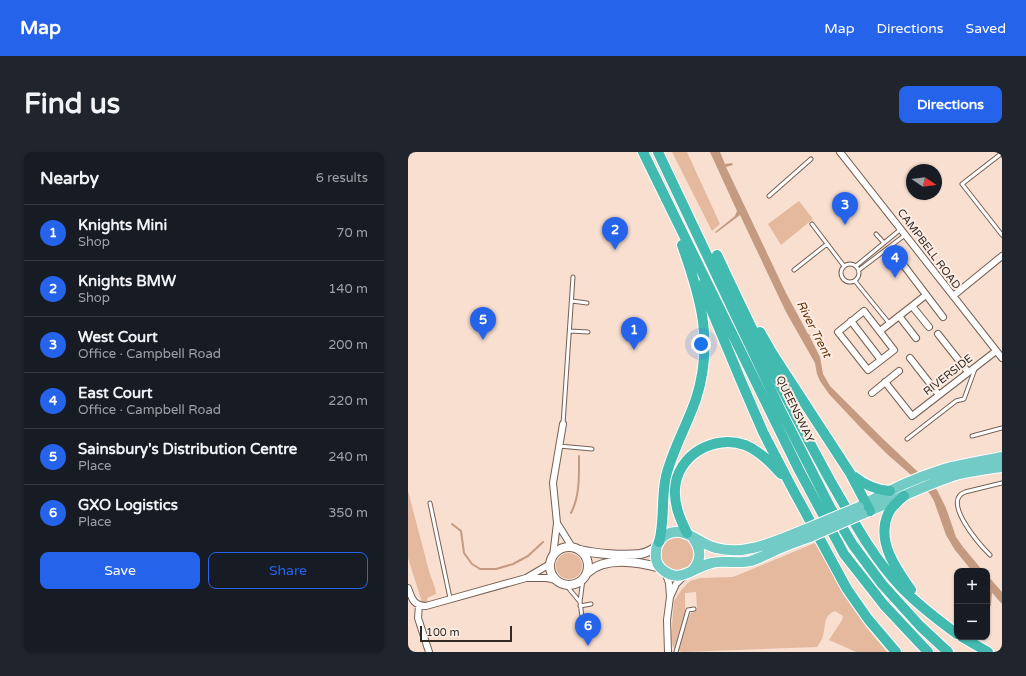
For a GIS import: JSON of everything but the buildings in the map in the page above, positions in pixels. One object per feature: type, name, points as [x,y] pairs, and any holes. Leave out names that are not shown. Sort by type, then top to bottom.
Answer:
[{"type":"highway","name":"QUEENSWAY","points":[[643,152],[799,470],[844,554],[884,605],[928,652]]},
{"type":"highway","name":"QUEENSWAY","points":[[658,152],[780,409],[834,513],[853,546],[882,584],[914,620],[948,652]]},
{"type":"highway","points":[[679,194],[717,255],[772,353],[850,473],[864,508]]},
{"type":"highway","points":[[664,196],[741,381],[791,486],[847,589],[868,619],[896,652]]},
{"type":"highway","points":[[658,544],[663,518],[666,478],[671,459],[696,398],[703,364],[704,348],[704,323],[698,292],[664,196]]},
{"type":"highway","points":[[717,255],[806,437],[871,548],[901,587],[938,620],[954,632]]},
{"type":"highway","points":[[690,536],[678,515],[675,489],[682,468],[689,458],[709,445],[732,442],[745,445],[762,455],[791,486]]},
{"type":"highway","points":[[850,473],[867,486],[882,491],[890,491]]},
{"type":"highway","points":[[904,492],[888,514],[884,531],[884,542],[904,581],[925,608]]},
{"type":"highway","points":[[967,640],[988,652]]},
{"type":"main road","points":[[864,508],[890,491],[904,492],[929,474],[964,464],[1002,457]]},
{"type":"main road","points":[[808,533],[757,548],[726,550],[715,548],[681,532],[673,532],[664,537],[658,544],[656,559],[663,570],[675,576],[690,572],[713,562],[751,561],[808,533],[904,492],[935,484],[959,475],[1002,467]]},
{"type":"main road","points":[[690,536],[699,547],[700,556],[697,565],[690,572]]},
{"type":"street","name":"CAMPBELL ROAD","points":[[840,152],[1002,358]]},
{"type":"street","points":[[953,296],[1002,256]]},
{"type":"street","points":[[902,263],[943,317]]},
{"type":"street","points":[[880,331],[926,295]]},
{"type":"street","points":[[912,306],[928,327]]},
{"type":"street","points":[[864,311],[880,331],[894,350],[868,370],[838,332],[864,311]]},
{"type":"street","points":[[899,316],[916,338]]},
{"type":"street","points":[[851,321],[881,360]]},
{"type":"street","points":[[938,334],[968,372]]},
{"type":"street","name":"RIVERSIDE","points":[[886,382],[912,416],[996,350]]},
{"type":"street","points":[[910,358],[939,395]]},
{"type":"street","points":[[872,393],[899,371]]},
{"type":"street","points":[[556,580],[551,572],[557,523],[553,483],[563,424]]},
{"type":"street","points":[[557,523],[576,549],[586,556],[588,560],[585,576]]},
{"type":"street","points":[[526,578],[552,560],[561,549],[576,549],[603,554],[640,554],[650,551],[658,544]]},
{"type":"street","points":[[408,588],[414,602],[419,605],[426,606],[450,598],[526,578],[547,578],[556,580],[566,585],[577,584],[593,568],[603,564],[634,562],[663,570],[669,583],[670,597],[667,620],[668,652]]},
{"type":"street","points":[[670,597],[676,584],[690,572]]},
{"type":"street","points":[[419,605],[418,618],[429,652]]},
{"type":"lane","points":[[1002,153],[962,184],[1002,235]]},
{"type":"lane","points":[[770,196],[811,159]]},
{"type":"lane","points":[[812,224],[844,266]]},
{"type":"lane","points":[[856,266],[901,228]]},
{"type":"lane","points":[[876,234],[884,243]]},
{"type":"lane","points":[[859,270],[906,234]]},
{"type":"lane","points":[[794,270],[828,244]]},
{"type":"lane","points":[[849,264],[856,266],[859,270],[859,276],[855,281],[846,282],[842,277],[841,271],[844,266],[849,264]]},
{"type":"lane","points":[[563,424],[573,277]]},
{"type":"lane","points":[[855,281],[890,323]]},
{"type":"lane","points":[[572,301],[587,303]]},
{"type":"lane","points":[[570,331],[588,332]]},
{"type":"lane","points":[[907,439],[956,401],[964,399],[976,366]]},
{"type":"lane","points":[[972,436],[1002,428]]},
{"type":"lane","points":[[559,446],[592,449]]},
{"type":"lane","points":[[990,555],[969,531],[961,516],[957,504],[958,498],[961,493],[1002,483]]},
{"type":"lane","points":[[430,504],[450,598]]},
{"type":"lane","points":[[583,624],[580,604],[585,576]]},
{"type":"lane","points":[[566,585],[580,604]]},
{"type":"lane","points":[[580,604],[591,604]]},
{"type":"lane","points":[[676,652],[688,610],[694,609]]},
{"type":"shaded area","points":[[672,152],[687,152],[720,224],[712,231]]},
{"type":"shaded area","points":[[710,152],[720,152],[725,164],[732,163],[733,165],[726,167],[786,293],[808,334],[813,336],[809,335],[820,357],[823,374],[830,386],[937,490],[946,508],[956,537],[980,568],[970,568],[955,550],[946,535],[930,494],[861,428],[829,394],[820,381],[815,363],[786,312],[740,215],[716,233],[715,232],[735,216],[737,211]]},
{"type":"shaded area","points":[[799,201],[813,219],[781,245],[768,224]]},
{"type":"shaded area","points":[[408,491],[436,594],[427,598],[428,602],[422,606],[408,558]]},
{"type":"shaded area","points":[[680,537],[687,539],[692,544],[694,554],[692,564],[687,569],[674,571],[667,569],[662,564],[660,551],[662,544],[667,539]]},
{"type":"shaded area","points":[[815,543],[867,628],[887,652],[856,652],[829,640],[843,616],[835,611],[828,615],[823,637],[817,647],[682,652],[678,650],[690,614],[697,609],[696,592],[685,593],[685,615],[675,648],[673,647],[671,638],[674,601],[682,589],[690,581],[701,578],[733,577]]},
{"type":"shaded area","points":[[569,553],[578,557],[582,566],[578,575],[569,579],[560,575],[556,566],[560,557]]},
{"type":"shaded area","points":[[990,578],[1002,592],[1002,604],[990,590]]},
{"type":"waterway","points":[[571,513],[576,499],[579,478],[579,456]]},
{"type":"waterway","points":[[452,524],[461,531],[464,553],[472,564],[480,569],[496,569],[513,564],[528,556],[543,542]]},
{"type":"waterway","points":[[990,605],[991,592]]},
{"type":"place","name":"West Court","points":[[845,225]]},
{"type":"place","name":"Knights BMW","points":[[615,250]]},
{"type":"place","name":"East Court","points":[[895,278]]},
{"type":"place","name":"Sainsbury's Distribution Centre","points":[[483,340]]},
{"type":"place","name":"Knights Mini","points":[[634,350]]},
{"type":"place","name":"GXO Logistics","points":[[588,646]]},
{"type":"water label","name":"River Trent","points":[[814,329]]}]
